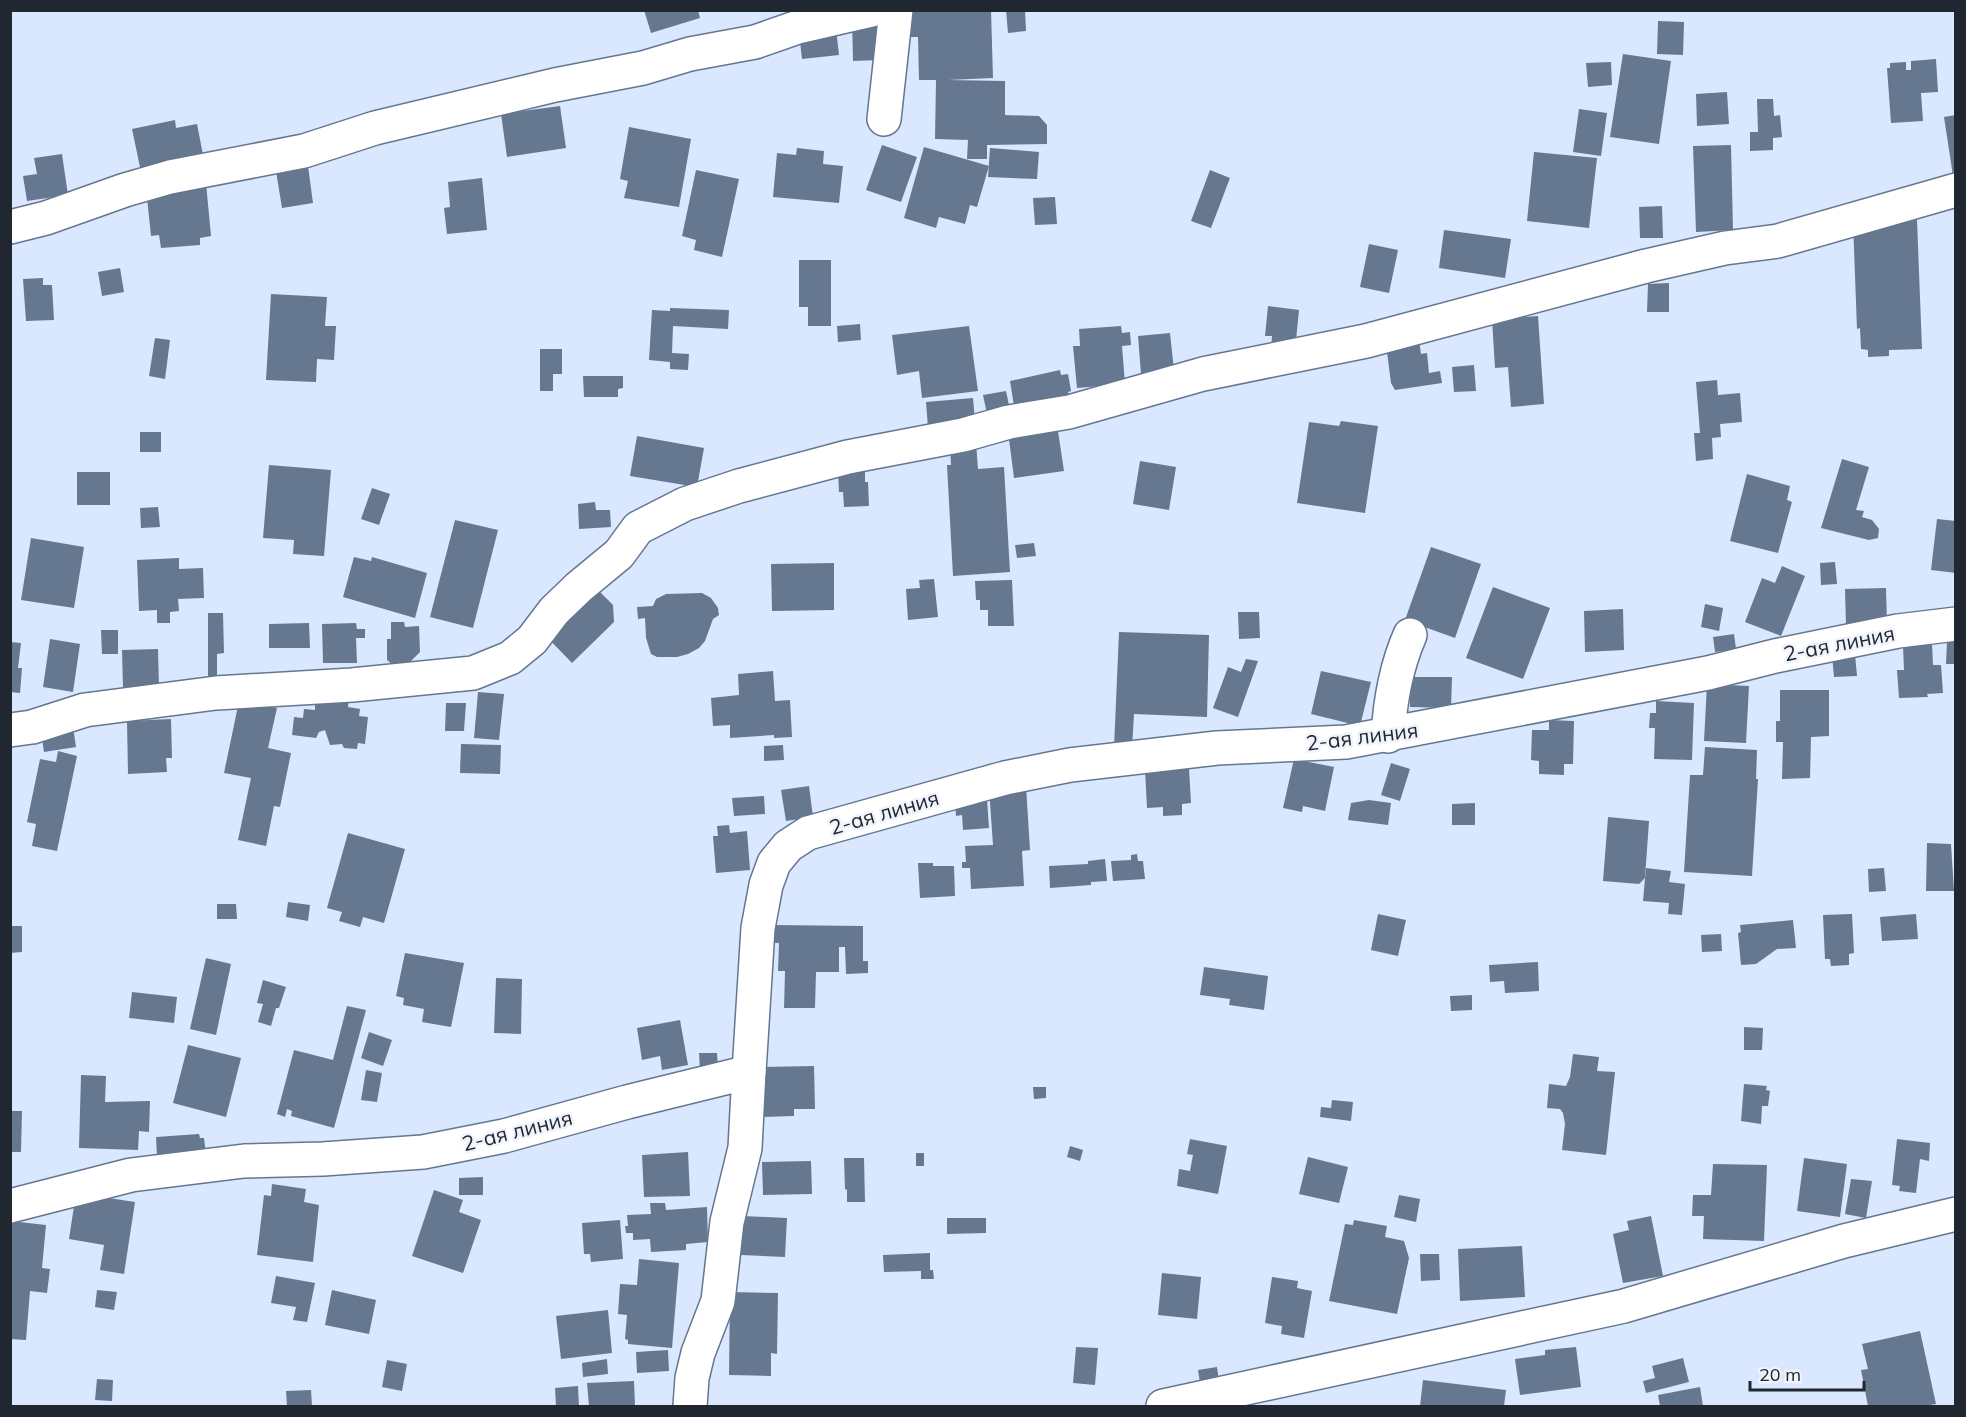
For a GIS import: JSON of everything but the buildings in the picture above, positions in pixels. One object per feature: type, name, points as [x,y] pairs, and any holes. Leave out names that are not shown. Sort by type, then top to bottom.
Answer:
[{"type":"street","points":[[10,227],[46,218],[170,177],[304,151],[375,128],[555,85],[643,68],[690,54],[755,42],[798,27],[872,10]]},
{"type":"street","points":[[884,119],[896,10]]},
{"type":"street","points":[[10,730],[32,727],[85,710],[216,693],[362,684],[473,673],[510,658],[532,640],[554,611],[619,554],[638,528],[685,504],[739,486],[848,457],[963,435],[1009,422],[1068,412],[1203,374],[1366,341],[1646,266],[1725,248],[1778,241],[1956,190]]},
{"type":"street","name":"2-ая линия","points":[[10,1206],[131,1175],[244,1161],[323,1159],[423,1152],[504,1136],[627,1102],[749,1072],[758,928],[766,885],[774,863],[788,846],[808,833],[1005,778],[1070,765],[1217,748],[1346,742],[1388,736],[1708,673],[1775,656],[1898,631],[1956,624]]},
{"type":"street","points":[[1388,736],[1392,692],[1402,654],[1410,635]]},
{"type":"street","points":[[690,1407],[692,1378],[698,1353],[718,1301],[727,1222],[745,1148],[749,1072]]},
{"type":"street","points":[[1163,1407],[1624,1306],[1844,1241],[1956,1214]]}]
